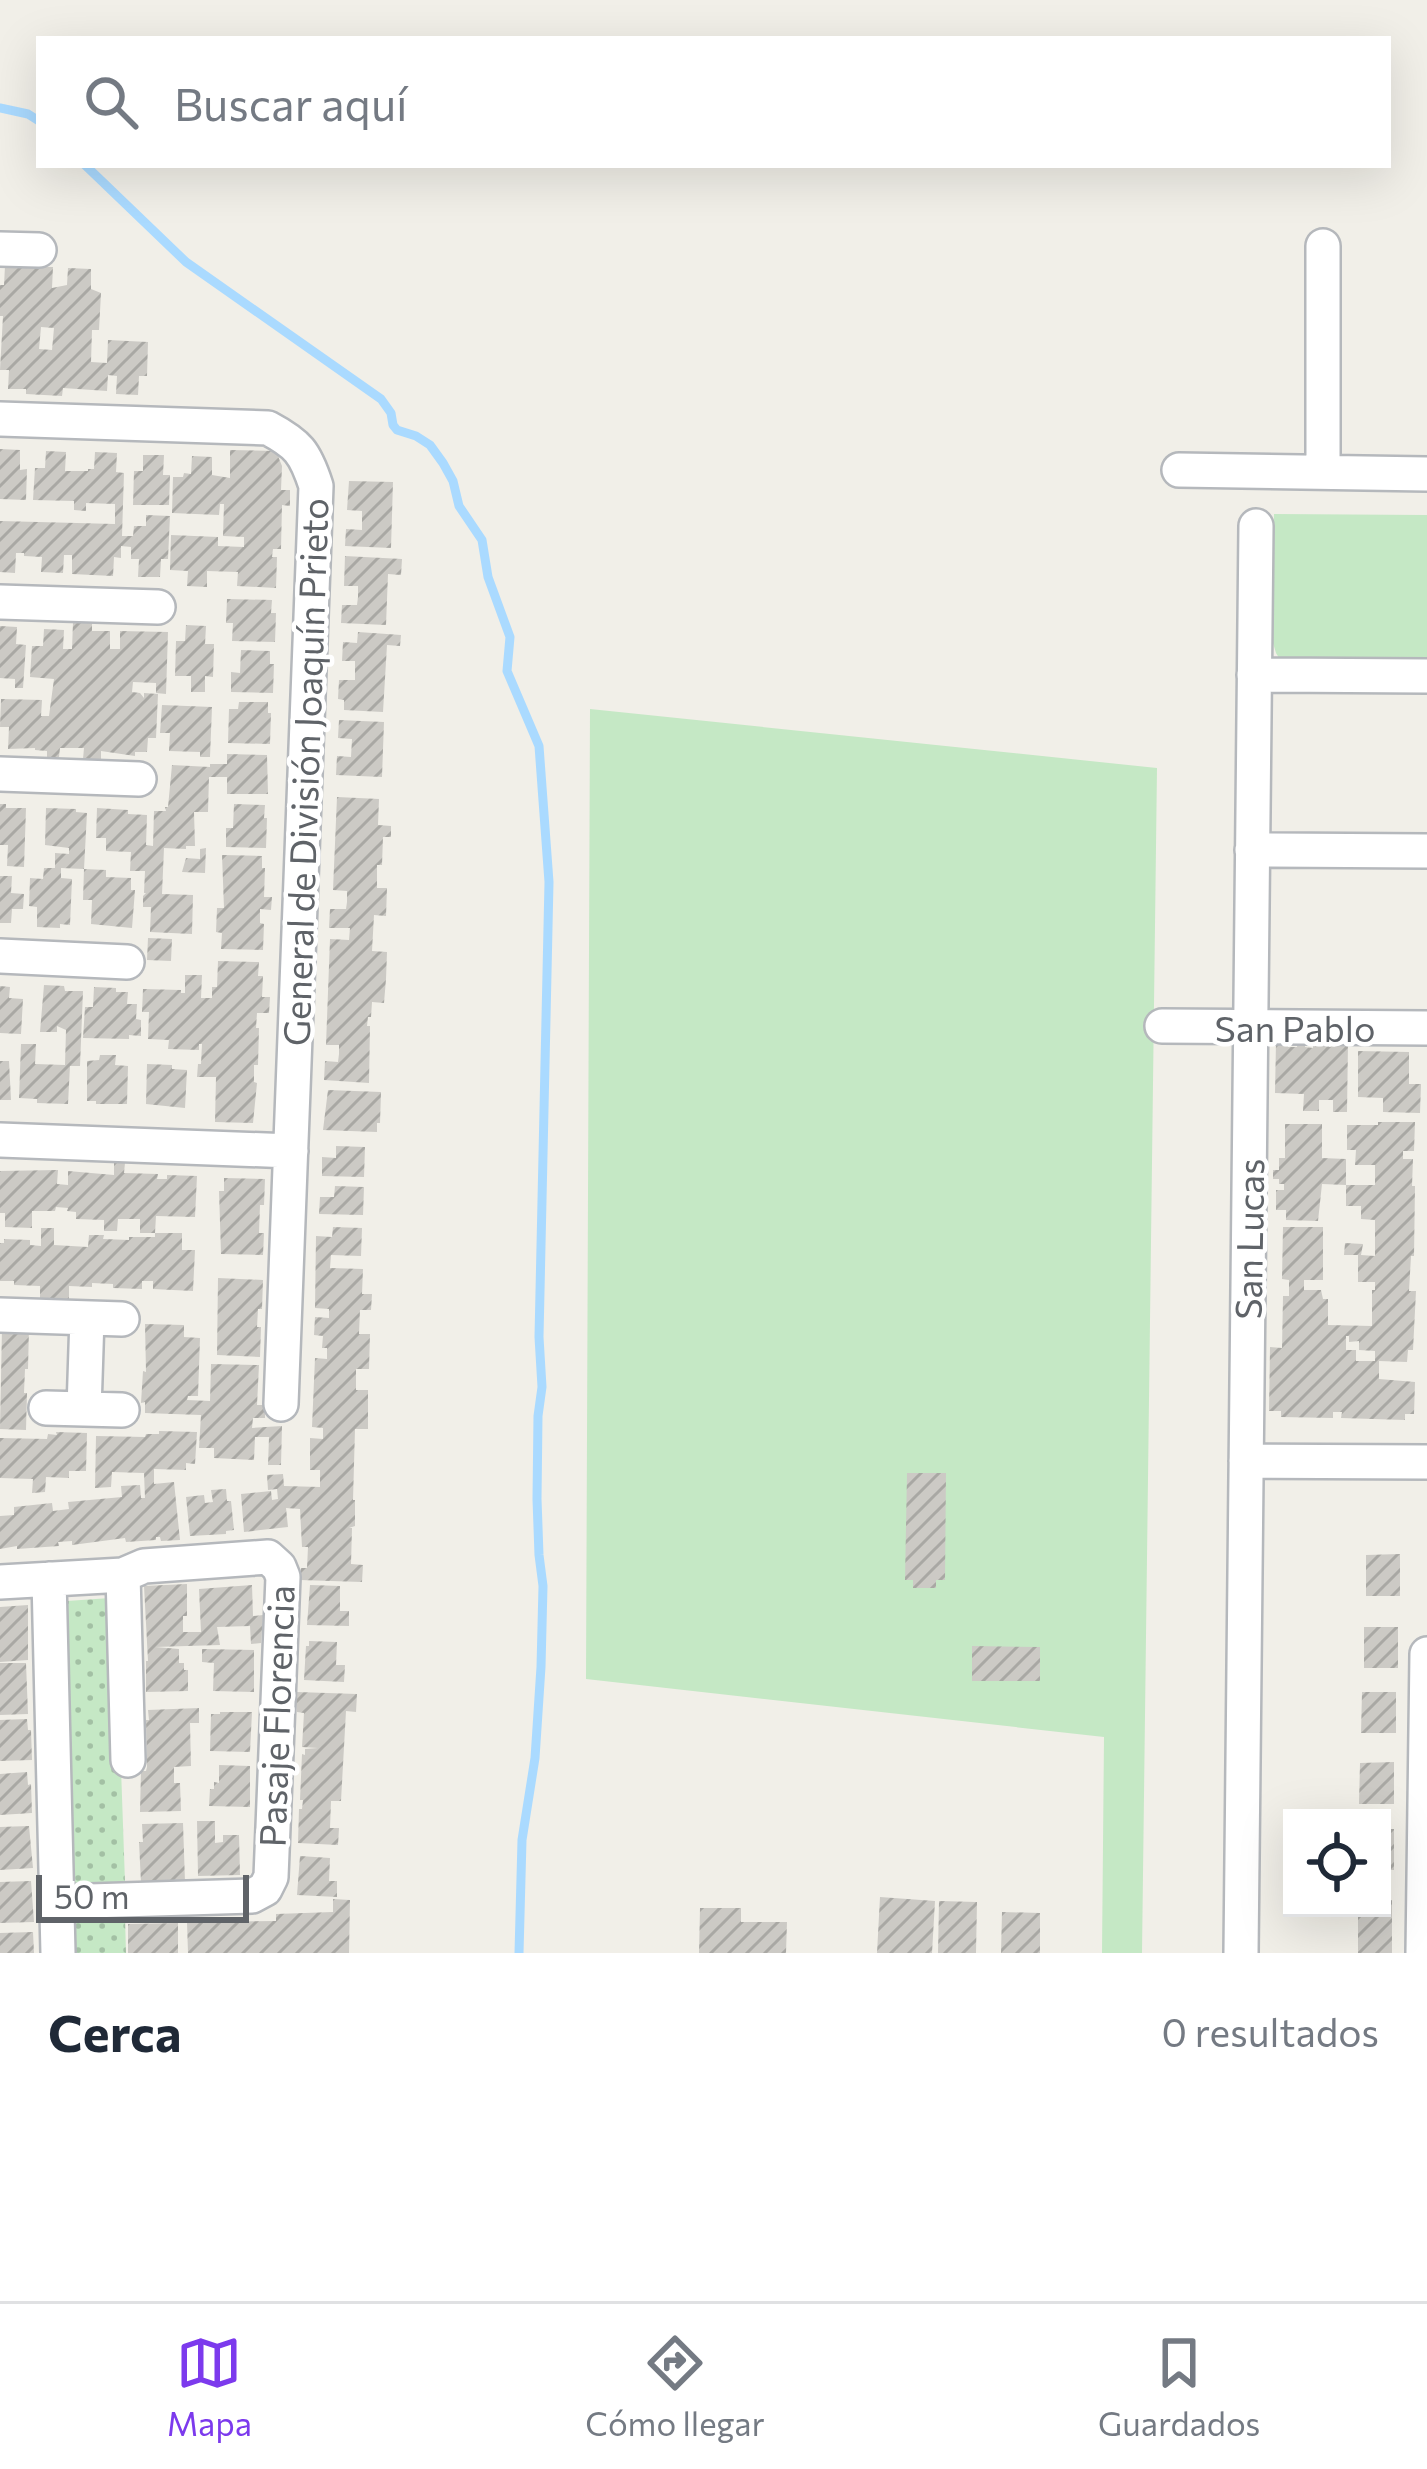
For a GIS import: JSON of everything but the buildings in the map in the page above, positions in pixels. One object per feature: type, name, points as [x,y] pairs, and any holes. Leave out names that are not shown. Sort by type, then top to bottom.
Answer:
[{"type":"street","points":[[1322,472],[1323,246]]},
{"type":"street","points":[[0,249],[39,250]]},
{"type":"street","name":"General de División Joaquín Prieto","points":[[0,419],[268,428],[294,442],[308,461],[316,485],[280,1405]]},
{"type":"street","points":[[1179,470],[1427,474]]},
{"type":"street","name":"San Lucas","points":[[1240,1953],[1256,526]]},
{"type":"street","points":[[0,602],[158,607]]},
{"type":"street","points":[[1254,675],[1427,676]]},
{"type":"street","points":[[0,775],[139,778]]},
{"type":"street","points":[[1252,850],[1427,851]]},
{"type":"street","points":[[0,956],[127,962]]},
{"type":"street","name":"San Pablo","points":[[1162,1026],[1427,1028]]},
{"type":"street","points":[[0,1140],[290,1151]]},
{"type":"street","points":[[0,1315],[122,1319]]},
{"type":"street","points":[[84,1409],[87,1318]]},
{"type":"street","points":[[46,1408],[122,1410]]},
{"type":"street","points":[[1246,1461],[1427,1462]]},
{"type":"street","name":"Pasaje Florencia","points":[[0,1582],[123,1575],[144,1566],[268,1557],[283,1577],[271,1876],[265,1889],[252,1896],[57,1902]]},
{"type":"street","points":[[123,1575],[128,1760]]},
{"type":"street","points":[[49,1579],[58,1953]]},
{"type":"street","points":[[1423,1953],[1427,1654]]},
{"type":"green space","points":[[1274,514],[1427,515],[1427,658],[1326,657],[1282,663],[1273,643]]},
{"type":"green space","points":[[590,709],[1157,768],[1142,1953],[1102,1953],[1104,1737],[586,1679]]},
{"type":"green space","points":[[110,1598],[125,1882],[73,1883],[67,1601]]},
{"type":"green space","points":[[92,1914],[125,1917],[126,1953],[74,1953],[74,1919]]},
{"type":"waterway","points":[[0,108],[36,119]]},
{"type":"waterway","points":[[88,168],[186,262],[381,399],[397,430],[430,445],[453,481],[459,506],[482,540],[488,577],[510,637],[507,671],[539,746],[549,882],[537,1499],[543,1586],[535,1758],[522,1840],[519,1953]]}]
